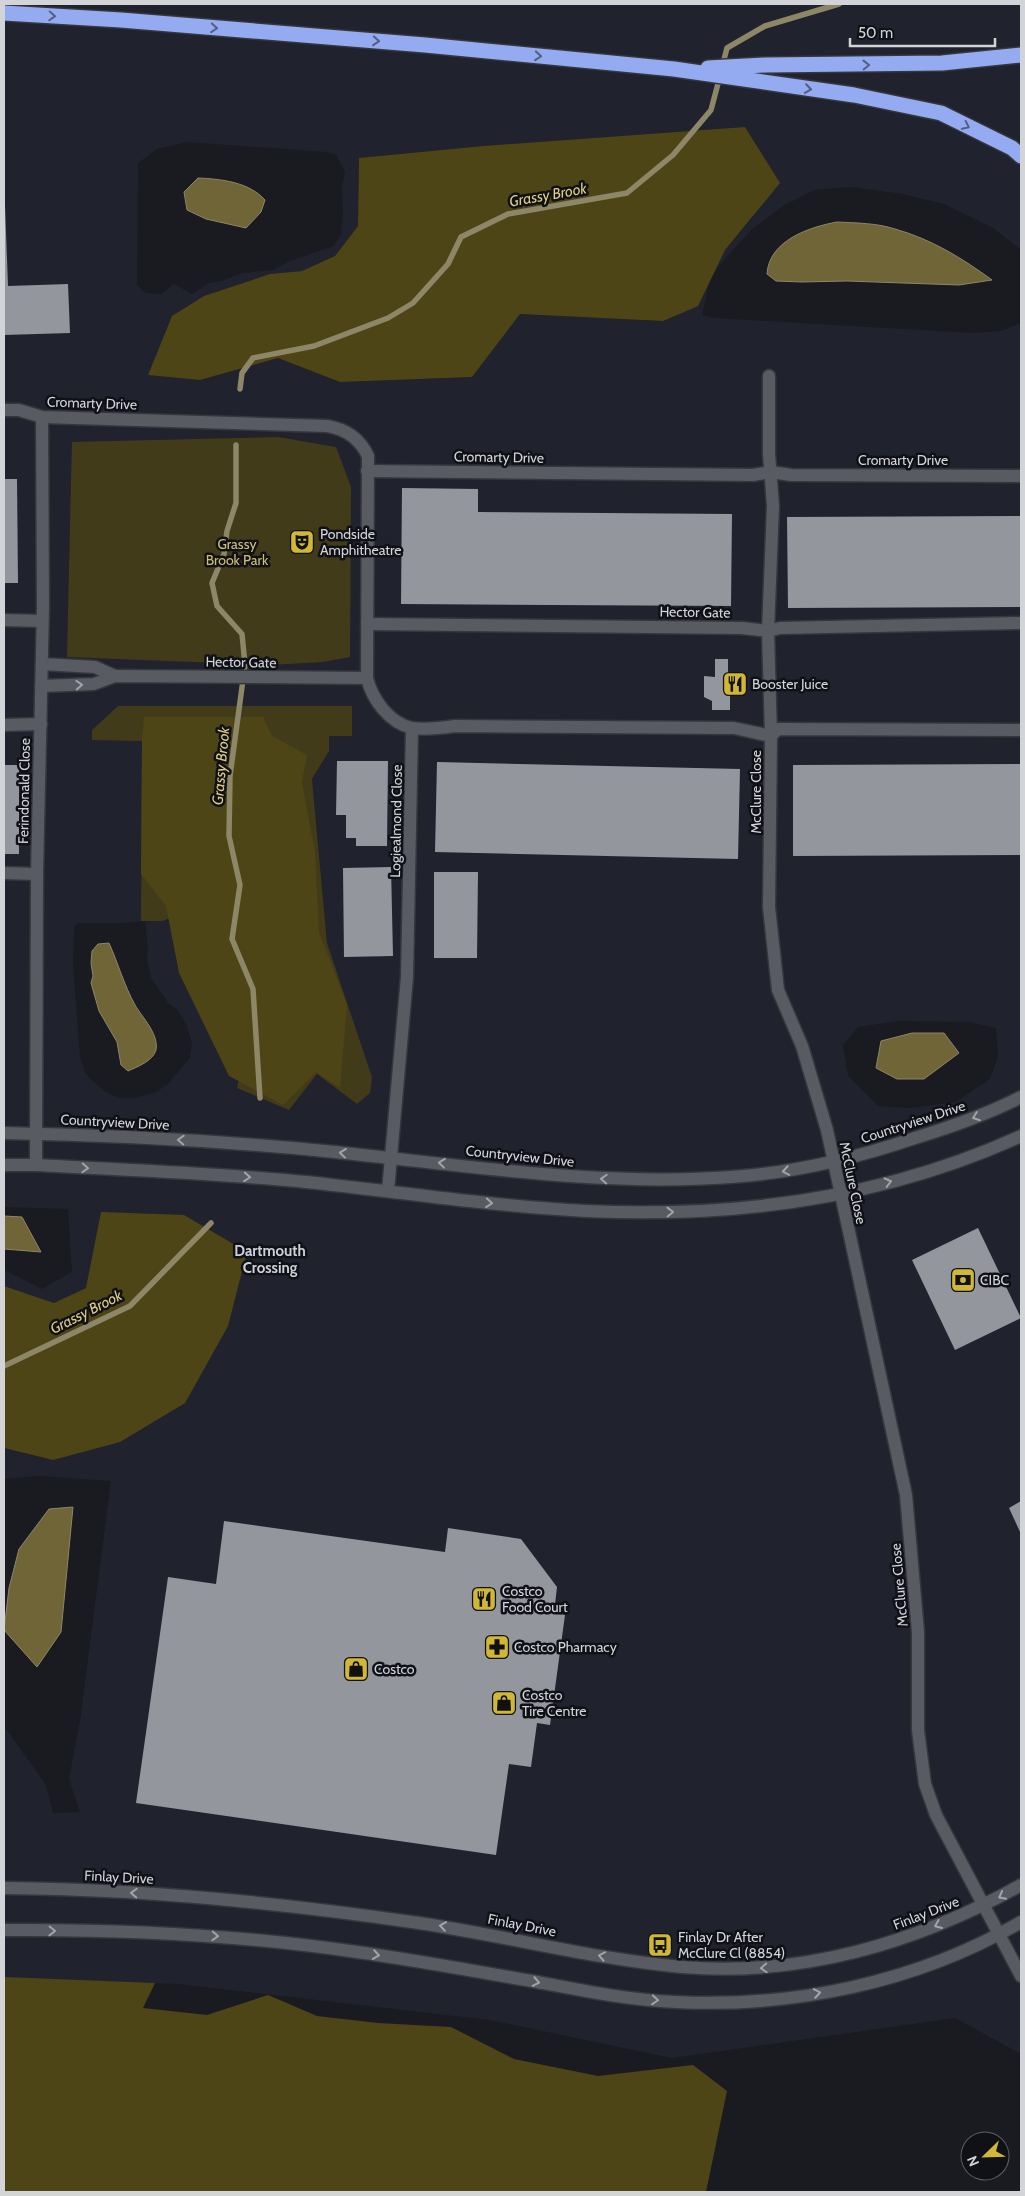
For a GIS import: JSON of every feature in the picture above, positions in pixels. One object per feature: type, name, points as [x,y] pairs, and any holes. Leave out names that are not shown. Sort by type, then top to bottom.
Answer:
[{"type":"highway","points":[[4,13],[121,20],[425,45],[697,71],[854,95],[941,113],[1012,148],[1021,156]]},
{"type":"highway","points":[[697,71],[765,65],[942,63],[1021,55]]},
{"type":"street","name":"McClure Close","points":[[769,376],[769,454],[772,515],[768,631],[771,736],[769,907],[778,990],[802,1046],[834,1162],[906,1495],[918,1632],[918,1730],[925,1784],[936,1815],[1021,1976]]},
{"type":"street","name":"Cromarty Drive","points":[[4,410],[19,410],[42,417],[335,427],[353,436],[364,447],[368,456],[367,471],[753,475],[770,472],[791,475],[1021,476]]},
{"type":"street","name":"Ferindonald Close","points":[[36,1165],[37,874],[42,664],[42,417]]},
{"type":"street","points":[[367,471],[367,678],[370,689],[380,705],[393,718],[412,728],[455,726],[734,728],[771,736],[778,729],[1021,730]]},
{"type":"street","points":[[4,620],[42,621]]},
{"type":"street","name":"Hector Gate","points":[[367,624],[742,628],[768,631],[780,628],[1021,623]]},
{"type":"street","name":"Hector Gate","points":[[42,664],[95,667],[115,676]]},
{"type":"street","name":"Hector Gate","points":[[41,686],[94,684],[115,676],[367,678]]},
{"type":"street","points":[[4,725],[40,724]]},
{"type":"street","name":"Logiealmond Close","points":[[388,1191],[407,977],[412,728]]},
{"type":"street","points":[[4,873],[37,874]]},
{"type":"street","name":"Countryview Drive","points":[[4,1133],[226,1143],[559,1176],[652,1180],[746,1176],[834,1162],[926,1135],[986,1113],[1021,1097]]},
{"type":"street","points":[[4,1165],[221,1175],[549,1208],[621,1212],[717,1210],[783,1203],[840,1194],[938,1169],[1021,1136]]},
{"type":"street","name":"Finlay Drive","points":[[4,1888],[182,1896],[285,1905],[453,1928],[649,1963],[715,1969],[781,1966],[844,1955],[904,1938],[983,1906],[1021,1885]]},
{"type":"street","points":[[4,1930],[194,1935],[258,1940],[405,1959],[607,1995],[675,2002],[708,2003],[775,1999],[872,1982],[933,1963],[999,1935],[1021,1922]]},
{"type":"shaded area","points":[[4,4],[1021,4],[1021,250],[993,228],[944,204],[903,194],[851,187],[814,190],[783,206],[751,230],[717,268],[709,283],[702,315],[713,318],[971,333],[1001,331],[1021,323],[1021,2054],[955,2018],[672,2058],[490,2020],[179,1984],[4,1978],[4,1726],[46,1785],[53,1813],[80,1812],[69,1779],[80,1721],[111,1481],[39,1476],[4,1479],[4,1448],[53,1460],[86,1288],[54,1303],[4,1286],[4,1270],[42,1289],[72,1272],[68,1209],[4,1207]],"holes":[[[745,127],[753,217],[725,250],[715,267],[663,321],[520,314],[472,377],[340,382],[278,358],[200,380],[148,375],[172,316],[204,296],[270,274],[302,271],[335,256],[358,226],[359,158],[483,146]],[[187,142],[327,152],[336,155],[345,172],[342,188],[341,234],[334,246],[290,261],[273,270],[242,273],[222,281],[209,283],[192,294],[174,284],[161,294],[146,293],[137,285],[138,163],[157,149]],[[279,437],[336,447],[350,656],[155,440]],[[118,706],[329,751],[312,779],[327,943],[372,1077],[357,1104],[317,1074],[237,1088],[238,1081],[229,1076],[179,973],[169,919],[145,922],[148,947],[147,959],[151,978],[169,1004],[178,1010],[187,1026],[192,1043],[190,1058],[168,1084],[156,1092],[135,1098],[118,1098],[92,1081],[85,1072],[80,1058],[73,964],[74,928],[77,923],[141,921],[142,740],[92,740],[92,730]],[[898,1021],[969,1022],[996,1028],[998,1056],[990,1079],[956,1102],[911,1108],[878,1106],[848,1076],[843,1045],[858,1027]]]},
{"type":"shaded area","points":[[745,127],[780,183],[725,250],[698,306],[663,321],[520,314],[472,377],[340,382],[278,358],[200,380],[148,375],[172,316],[204,296],[270,274],[302,271],[335,256],[358,226],[359,158],[483,146]]},
{"type":"shaded area","points":[[198,178],[216,179],[243,185],[251,189],[265,200],[261,212],[246,228],[206,219],[187,210],[184,192]]},
{"type":"shaded area","points":[[837,222],[888,227],[908,233],[946,250],[992,280],[959,285],[847,281],[802,282],[776,281],[767,274],[769,262],[783,244],[815,227]]},
{"type":"shaded area","points":[[144,717],[263,717],[272,736],[307,755],[302,782],[315,853],[319,932],[347,1005],[340,1088],[316,1072],[283,1105],[229,1076],[179,973],[166,906],[141,874],[142,740]]},
{"type":"shaded area","points":[[109,943],[124,982],[135,1005],[153,1032],[156,1044],[156,1050],[152,1057],[128,1071],[121,1065],[117,1042],[99,1011],[91,983],[93,976],[92,951],[98,944]]},
{"type":"shaded area","points":[[912,1033],[944,1033],[959,1053],[924,1079],[897,1079],[876,1068],[881,1041]]},
{"type":"shaded area","points":[[101,1212],[184,1215],[247,1252],[228,1326],[185,1403],[120,1442],[53,1460],[4,1448],[4,1286],[54,1303],[86,1288]]},
{"type":"shaded area","points":[[4,1216],[22,1217],[41,1252],[4,1249]]},
{"type":"shaded area","points":[[73,1507],[61,1632],[37,1667],[4,1630],[9,1588],[19,1549],[49,1509]]},
{"type":"shaded area","points":[[4,1977],[155,1983],[143,2008],[207,2015],[268,1995],[317,2016],[378,2023],[451,2027],[514,2059],[598,2076],[693,2065],[727,2091],[706,2192],[4,2192]]},
{"type":"green space","name":"Grassy Brook Park","points":[[279,437],[336,447],[351,487],[350,657],[323,662],[269,665],[67,657],[72,442]]},
{"type":"green space","points":[[118,706],[352,706],[352,736],[329,736],[329,751],[312,779],[327,943],[372,1077],[370,1093],[357,1104],[317,1074],[289,1110],[237,1088],[246,1040],[193,910],[162,921],[141,921],[142,741],[92,740],[92,730]]},
{"type":"building","points":[[4,205],[8,286],[68,284],[70,333],[4,335]]},
{"type":"building","points":[[4,479],[17,479],[18,583],[4,583]]},
{"type":"building","points":[[402,488],[478,489],[478,512],[732,514],[731,606],[401,604]]},
{"type":"building","points":[[1021,516],[1021,607],[788,608],[787,517]]},
{"type":"building","points":[[715,659],[728,659],[728,673],[744,673],[744,692],[730,692],[730,710],[712,710],[712,701],[704,697],[704,676],[715,677]]},
{"type":"building","points":[[337,761],[388,761],[387,846],[356,846],[356,838],[346,838],[346,815],[336,815]]},
{"type":"building","points":[[437,762],[740,769],[738,859],[435,852]]},
{"type":"building","points":[[1021,764],[1021,855],[793,856],[793,765]]},
{"type":"building","points":[[4,765],[19,765],[19,854],[4,854]]},
{"type":"building","points":[[391,867],[393,956],[344,957],[343,868]]},
{"type":"building","points":[[434,872],[478,872],[477,958],[434,958]]},
{"type":"building","name":"CIBC","points":[[978,1228],[1021,1318],[955,1350],[912,1260]]},
{"type":"building","points":[[1021,1501],[1021,1534],[1009,1508]]},
{"type":"building","name":"Costco","points":[[224,1521],[445,1552],[448,1528],[521,1539],[557,1587],[554,1613],[565,1615],[550,1725],[537,1723],[531,1767],[509,1764],[496,1855],[136,1803],[168,1577],[216,1584]]},
{"type":"waterway","name":"Grassy Brook","points":[[722,67],[727,48],[765,26],[839,4]]},
{"type":"waterway","name":"Grassy Brook","points":[[240,389],[242,373],[253,358],[314,346],[388,318],[413,303],[448,264],[461,237],[508,214],[627,193],[673,155],[711,110],[720,76]]},
{"type":"waterway","name":"Grassy Brook","points":[[236,445],[236,503],[227,531],[224,554],[212,583],[217,606],[242,634],[245,665],[230,776],[229,836],[240,885],[232,939],[253,989],[260,1098]]},
{"type":"waterway","name":"Grassy Brook","points":[[4,1366],[130,1306],[211,1223]]},
{"type":"place","name":"Pondside Amphitheatre","points":[[302,542]]},
{"type":"place","name":"Booster Juice","points":[[735,684]]},
{"type":"place","name":"CIBC","points":[[963,1280]]},
{"type":"place","name":"Costco Food Court","points":[[484,1599]]},
{"type":"place","name":"Costco Pharmacy","points":[[497,1647]]},
{"type":"place","name":"Costco","points":[[356,1669]]},
{"type":"place","name":"Costco Tire Centre","points":[[504,1703]]},
{"type":"place","name":"Finlay Dr After McClure Cl (8854)","points":[[660,1945]]},
{"type":"district","name":"Dartmouth Crossing","points":[[270,1260]]}]
